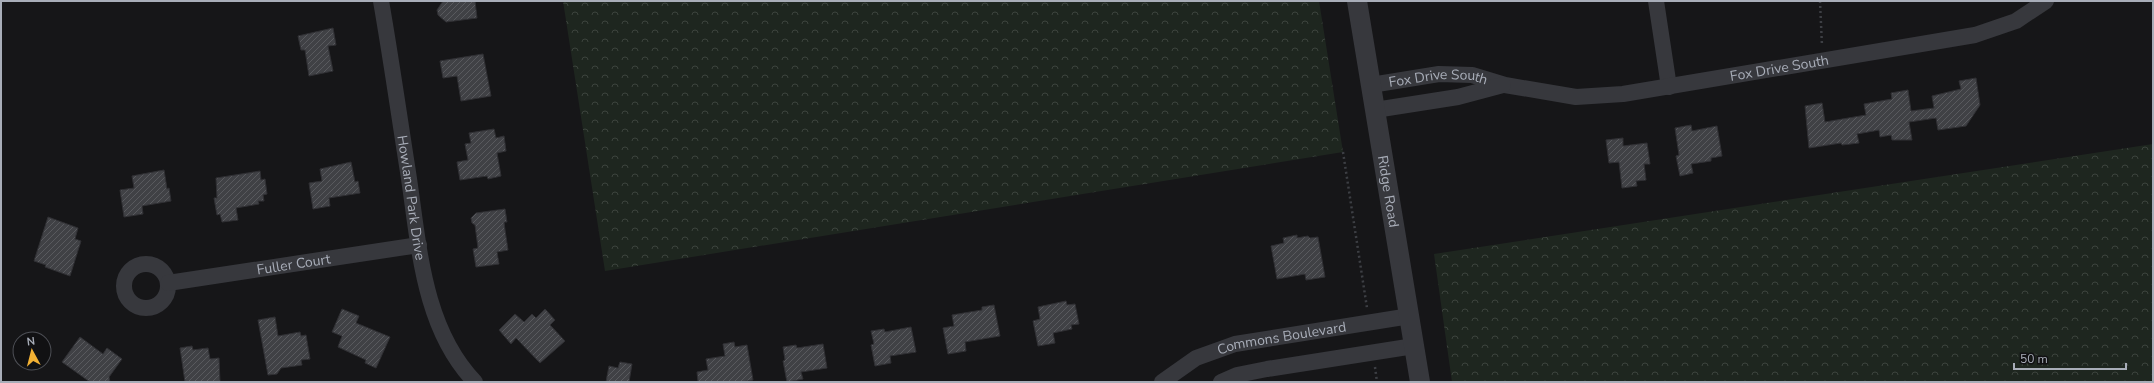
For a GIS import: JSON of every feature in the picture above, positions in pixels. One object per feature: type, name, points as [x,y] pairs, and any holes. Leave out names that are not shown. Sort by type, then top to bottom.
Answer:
[{"type":"street","name":"Howland Park Drive","points":[[381,1],[419,245],[431,305],[457,361],[475,382]]},
{"type":"street","name":"Ridge Road","points":[[1357,1],[1420,382]]},
{"type":"street","points":[[1656,1],[1669,87]]},
{"type":"street","name":"Fox Drive South","points":[[1371,85],[1439,74],[1472,75],[1505,85],[1546,93],[1582,97],[1616,95],[1991,31],[2016,21],[2046,1]]},
{"type":"street","name":"Fox Drive South","points":[[1375,110],[1458,97],[1505,85]]},
{"type":"street","name":"Fuller Court","points":[[168,282],[419,245]]},
{"type":"street","name":"Commons Boulevard","points":[[1162,382],[1196,358],[1235,344],[1410,316]]},
{"type":"street","name":"Commons Boulevard","points":[[1221,382],[1237,375],[1267,369],[1414,346]]},
{"type":"path","points":[[1820,1],[1821,40],[1825,60]]},
{"type":"path","points":[[1343,152],[1369,322]]},
{"type":"path","points":[[1373,352],[1377,382]]},
{"type":"green space","points":[[563,1],[1319,1],[1343,152],[605,271]]},
{"type":"green space","points":[[2153,144],[2153,382],[1452,382],[1434,254]]},
{"type":"building","points":[[443,1],[475,1],[477,18],[446,22],[438,15],[437,10]]},
{"type":"building","points":[[333,28],[336,45],[328,46],[333,71],[309,76],[305,50],[301,50],[298,36]]},
{"type":"building","points":[[483,54],[491,96],[461,101],[457,76],[443,78],[440,61]]},
{"type":"building","points":[[1976,78],[1980,105],[1966,126],[1938,130],[1936,118],[1909,122],[1912,140],[1892,140],[1891,135],[1880,137],[1879,130],[1857,134],[1859,143],[1842,145],[1841,143],[1809,148],[1805,106],[1822,103],[1825,122],[1866,115],[1864,104],[1892,99],[1891,93],[1908,90],[1911,111],[1934,108],[1932,96],[1961,89],[1959,81]]},
{"type":"building","points":[[1691,125],[1692,131],[1717,126],[1722,156],[1711,158],[1711,161],[1691,164],[1693,173],[1680,176],[1676,156],[1679,155],[1675,128]]},
{"type":"building","points":[[494,129],[496,138],[504,136],[506,151],[497,153],[501,176],[488,179],[487,176],[460,180],[457,162],[468,160],[465,144],[471,143],[469,133]]},
{"type":"building","points":[[1623,138],[1623,146],[1647,143],[1650,164],[1644,164],[1646,180],[1636,181],[1637,186],[1622,188],[1619,162],[1609,163],[1606,140]]},
{"type":"building","points":[[351,162],[355,182],[358,181],[360,193],[329,198],[330,206],[313,209],[309,183],[322,181],[320,169]]},
{"type":"building","points":[[164,170],[167,189],[169,188],[171,201],[142,206],[143,214],[124,217],[120,190],[134,188],[132,176]]},
{"type":"building","points":[[260,171],[261,180],[265,179],[267,194],[263,195],[264,201],[258,201],[259,204],[236,208],[238,220],[222,222],[220,214],[217,215],[214,198],[217,198],[216,178]]},
{"type":"building","points":[[505,209],[507,222],[504,222],[508,250],[497,252],[499,264],[476,267],[473,249],[478,248],[475,225],[472,223],[471,218],[476,213]]},
{"type":"building","points":[[48,217],[78,228],[75,239],[81,241],[70,276],[45,267],[46,265],[34,261]]},
{"type":"building","points":[[1297,235],[1297,238],[1308,236],[1310,238],[1318,237],[1325,277],[1306,280],[1305,274],[1277,279],[1271,246],[1284,243],[1283,238]]},
{"type":"building","points":[[1066,301],[1067,305],[1075,304],[1079,324],[1071,325],[1072,329],[1053,333],[1055,343],[1038,346],[1033,321],[1040,319],[1038,307]]},
{"type":"building","points":[[994,305],[1000,336],[965,342],[966,351],[948,354],[943,328],[954,326],[952,315],[982,310],[982,307]]},
{"type":"building","points":[[342,309],[359,316],[356,323],[390,337],[376,368],[365,363],[366,360],[338,347],[342,336],[332,332]]},
{"type":"building","points":[[545,309],[555,320],[550,325],[565,341],[540,363],[516,338],[511,344],[499,330],[515,314],[524,322],[532,314],[536,318]]},
{"type":"building","points":[[275,317],[278,336],[300,332],[301,336],[306,335],[310,359],[301,360],[302,365],[281,368],[277,374],[268,375],[258,320]]},
{"type":"building","points":[[911,327],[916,352],[890,356],[891,363],[875,366],[871,345],[874,344],[871,331],[884,329],[885,332]]},
{"type":"building","points":[[80,337],[103,354],[107,348],[122,359],[109,377],[110,382],[90,382],[62,362]]},
{"type":"building","points":[[734,342],[735,347],[747,345],[753,380],[742,382],[698,382],[697,372],[708,370],[706,359],[725,356],[723,344]]},
{"type":"building","points":[[823,344],[827,368],[801,372],[803,379],[787,382],[783,361],[785,360],[783,347],[796,345],[797,348]]},
{"type":"building","points":[[192,346],[193,350],[208,348],[210,359],[219,358],[220,382],[185,382],[180,348]]},
{"type":"building","points":[[620,362],[632,364],[629,382],[606,382],[609,366],[618,368]]}]
